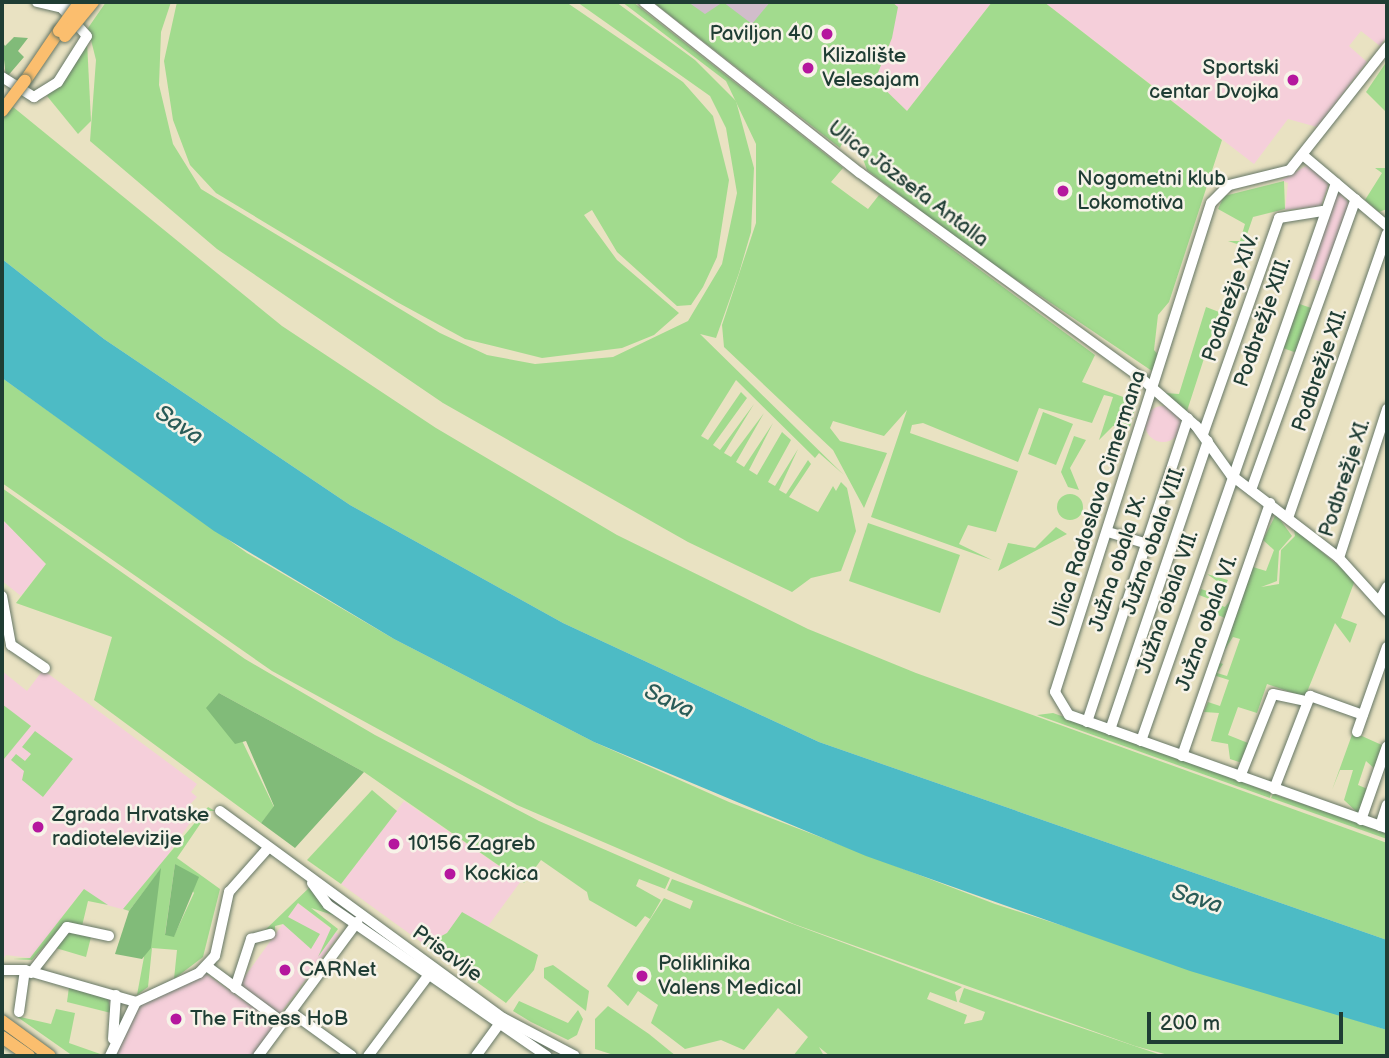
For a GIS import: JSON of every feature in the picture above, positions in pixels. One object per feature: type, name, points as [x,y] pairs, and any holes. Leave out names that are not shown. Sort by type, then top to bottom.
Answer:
[{"type":"main road","points":[[62,33],[80,2]]},
{"type":"main road","points":[[2,111],[62,33],[93,2]]},
{"type":"main road","points":[[2,1021],[50,1056]]},
{"type":"main road","points":[[2,1037],[29,1056]]},
{"type":"street","points":[[2,77],[34,97],[58,82],[87,36],[64,5],[37,2]]},
{"type":"street","name":"Ulica Józsefa Antalla","points":[[644,2],[860,173],[1154,390],[1206,437],[1231,475],[1339,558],[1380,600],[1387,611]]},
{"type":"street","name":"Ulica Radoslava Cimermana","points":[[1384,827],[1087,722],[1064,712],[1055,692],[1214,198],[1235,183],[1284,175],[1304,156],[1387,47]]},
{"type":"street","points":[[1304,156],[1387,226]]},
{"type":"street","name":"Podbrežje XIII.","points":[[1231,475],[1322,211],[1336,183]]},
{"type":"street","points":[[1251,490],[1356,199]]},
{"type":"street","name":"Podbrežje XIV.","points":[[1206,437],[1279,218],[1322,211]]},
{"type":"street","name":"Podbrežje XII.","points":[[1288,518],[1387,234]]},
{"type":"street","name":"Podbrežje XI.","points":[[1339,558],[1387,409]]},
{"type":"street","name":"Južna obala IX.","points":[[1087,722],[1143,543],[1188,418]]},
{"type":"street","name":"Južna obala VIII.","points":[[1110,730],[1206,437]]},
{"type":"street","name":"Južna obala VII.","points":[[1140,741],[1231,475]]},
{"type":"street","name":"Južna obala VI.","points":[[1182,756],[1270,503]]},
{"type":"street","points":[[1108,532],[1143,543]]},
{"type":"street","points":[[1380,600],[1387,587]]},
{"type":"street","points":[[2,596],[11,645],[45,668]]},
{"type":"street","points":[[1357,732],[1387,648]]},
{"type":"street","points":[[1240,778],[1275,692],[1363,715]]},
{"type":"street","points":[[1274,789],[1308,699]]},
{"type":"street","points":[[1361,820],[1387,746]]},
{"type":"street","points":[[1384,827],[1387,805]]},
{"type":"street","name":"Prisavlje","points":[[220,811],[303,873],[328,905],[358,920],[503,1018],[575,1056]]},
{"type":"street","points":[[110,1056],[136,1002],[208,967],[229,892],[268,848]]},
{"type":"street","points":[[258,1056],[358,920]]},
{"type":"street","name":"Prisavlje","points":[[358,920],[427,977],[497,1027],[547,1056]]},
{"type":"street","points":[[19,1012],[28,971],[66,927],[109,936]]},
{"type":"street","points":[[235,988],[251,939],[270,934]]},
{"type":"street","points":[[208,967],[282,1021]]},
{"type":"street","points":[[2,970],[28,971],[136,1002]]},
{"type":"street","points":[[368,1056],[427,977]]},
{"type":"street","points":[[113,1039],[116,995]]},
{"type":"street","points":[[274,1035],[282,1021],[295,1008]]},
{"type":"street","points":[[295,1008],[352,1056]]},
{"type":"street","points":[[476,1056],[497,1027]]},
{"type":"shaded area","points":[[656,2],[992,2],[907,111],[876,81],[840,145]]},
{"type":"shaded area","points":[[656,2],[770,2],[727,58]]},
{"type":"shaded area","points":[[1044,2],[1387,2],[1387,36],[1380,46],[1361,31],[1349,46],[1367,62],[1317,127],[1288,119],[1254,164]]},
{"type":"shaded area","points":[[1308,165],[1329,182],[1321,206],[1285,210],[1288,183],[1281,180]]},
{"type":"shaded area","points":[[1337,190],[1349,203],[1322,282],[1304,276]]},
{"type":"shaded area","points":[[1163,406],[1176,411],[1181,424],[1176,437],[1163,442],[1150,437],[1145,424],[1150,411]]},
{"type":"shaded area","points":[[2,519],[46,564],[21,596],[2,581]]},
{"type":"shaded area","points":[[43,670],[197,784],[191,792],[197,797],[183,812],[192,820],[129,911],[103,904],[84,889],[30,958],[6,955],[2,961],[2,671],[27,691]]},
{"type":"shaded area","points":[[404,801],[521,881],[486,929],[447,933],[425,945],[341,884]]},
{"type":"shaded area","points":[[298,903],[339,935],[279,1015],[238,986]]},
{"type":"shaded area","points":[[205,973],[276,1023],[253,1056],[113,1056],[144,998]]},
{"type":"green space","points":[[106,2],[171,2],[161,32],[159,85],[173,144],[201,189],[440,333],[487,355],[535,364],[613,357],[688,321],[722,264],[737,193],[726,128],[710,96],[577,2],[616,2],[695,60],[736,101],[754,168],[751,232],[739,273],[716,338],[700,334],[844,475],[819,453],[815,458],[736,380],[701,436],[708,440],[741,392],[747,398],[713,445],[720,450],[754,404],[724,453],[731,457],[764,413],[736,462],[744,467],[773,423],[749,470],[757,475],[782,432],[791,440],[768,482],[775,486],[798,449],[779,490],[786,494],[808,460],[811,464],[789,497],[818,512],[833,486],[836,491],[841,482],[847,488],[856,531],[841,571],[811,578],[792,592],[688,542],[443,403],[217,249],[90,141],[96,60],[88,28]]},
{"type":"green space","points":[[177,2],[566,2],[683,82],[713,116],[729,180],[717,257],[703,287],[691,305],[677,306],[617,252],[592,210],[584,215],[617,260],[679,313],[654,335],[622,348],[542,358],[465,339],[397,302],[216,193],[190,165],[173,120],[164,61]]},
{"type":"green space","points":[[622,2],[633,2],[843,168],[831,182],[868,209],[879,195],[1095,355],[1082,382],[1137,402],[1130,427],[1113,426],[1099,440],[1113,397],[1104,395],[1092,423],[1039,408],[1018,462],[923,423],[912,425],[910,433],[1018,471],[996,532],[968,525],[959,544],[992,560],[871,517],[907,410],[884,436],[833,421],[830,428],[840,441],[887,453],[864,508],[833,450],[724,347],[722,325],[756,223],[756,144],[726,81]]},
{"type":"green space","name":"Nogometni klub Lokomotiva","points":[[653,2],[688,2],[705,14],[723,2],[752,24],[770,2],[892,2],[898,7],[892,38],[875,80],[907,111],[992,2],[1044,2],[1222,140],[1169,302],[1158,315],[1154,350],[1159,356],[1152,371],[975,252],[867,170],[858,145],[845,137],[840,148]]},
{"type":"green space","points":[[14,37],[28,38],[18,51],[24,57],[6,78],[2,41],[5,46]]},
{"type":"green space","points":[[87,42],[91,121],[78,134],[47,96]]},
{"type":"green space","points":[[1387,61],[1387,113],[1366,92]]},
{"type":"green space","points":[[2,98],[282,326],[436,428],[617,535],[808,629],[916,673],[1387,843],[1387,940],[819,742],[563,623],[350,505],[104,339],[2,259]]},
{"type":"green space","points":[[1375,168],[1387,168],[1387,209],[1379,212],[1365,200],[1382,173]]},
{"type":"green space","points":[[1284,181],[1285,209],[1253,217],[1243,246],[1228,241],[1240,241],[1245,224],[1218,209],[1224,196]]},
{"type":"green space","points":[[1294,302],[1311,308],[1297,353],[1277,346]]},
{"type":"green space","points":[[1206,307],[1219,312],[1187,411],[1165,393],[1179,394]]},
{"type":"green space","points":[[2,378],[247,553],[394,639],[594,742],[729,802],[995,904],[1387,1030],[1387,1056],[1172,1056],[1135,1046],[794,924],[517,805],[272,671],[2,483]]},
{"type":"green space","points":[[1043,412],[1073,424],[1056,465],[1028,454]]},
{"type":"green space","points":[[1074,436],[1086,440],[1070,468],[1079,490],[1068,487],[1061,472]]},
{"type":"green space","points":[[2,488],[245,659],[375,735],[539,821],[670,878],[665,889],[639,879],[636,886],[661,900],[650,919],[645,916],[636,927],[589,900],[587,892],[541,860],[524,883],[364,772],[219,693],[274,807],[261,823],[94,700],[112,637],[16,603],[46,564],[2,519]]},
{"type":"green space","points":[[1070,494],[1079,498],[1083,507],[1079,516],[1070,520],[1061,516],[1057,507],[1061,498]]},
{"type":"green space","points":[[1276,514],[1292,536],[1279,551],[1277,581],[1261,587],[1279,584],[1281,550],[1295,536],[1294,528],[1355,580],[1341,618],[1357,624],[1350,643],[1335,623],[1305,697],[1267,684],[1257,713],[1238,707],[1228,735],[1248,743],[1242,763],[1230,759],[1228,744],[1211,741],[1219,713],[1204,712],[1208,702],[1220,706],[1229,680],[1213,675],[1218,662],[1223,664],[1217,673],[1227,676],[1240,639],[1233,637],[1218,660],[1253,567],[1266,571],[1274,550],[1263,540]]},
{"type":"green space","points":[[868,523],[960,555],[940,613],[849,581]]},
{"type":"green space","points":[[1056,527],[1067,534],[998,571],[1008,543],[1035,548]]},
{"type":"green space","points":[[1207,574],[1228,580],[1217,604],[1225,607],[1233,597],[1225,618],[1213,613],[1212,600],[1199,595],[1201,589],[1213,593],[1217,581]]},
{"type":"green space","points":[[219,693],[364,772],[295,848],[261,823],[274,806],[246,741],[235,744],[206,708]]},
{"type":"green space","points":[[2,704],[31,726],[4,759],[2,759]]},
{"type":"green space","points":[[1053,713],[1271,793],[1270,798],[1037,715]]},
{"type":"green space","points":[[35,731],[73,759],[43,797],[22,780],[24,771],[11,760],[16,754],[25,761],[31,754],[22,747]]},
{"type":"green space","points":[[1353,732],[1384,746],[1376,770],[1366,761],[1358,785],[1370,790],[1360,815],[1344,800],[1353,770],[1340,770],[1332,790]]},
{"type":"green space","points":[[372,790],[397,811],[341,884],[307,860]]},
{"type":"green space","points":[[1273,794],[1387,832],[1387,839],[1271,798]]},
{"type":"green space","points":[[208,807],[215,811],[209,811],[177,858],[220,889],[203,957],[174,979],[177,950],[152,948],[148,987],[137,995],[160,870],[129,911],[123,909]],"holes":[[[175,864],[194,893],[174,936],[165,934]]]},
{"type":"green space","points":[[175,864],[199,877],[174,937],[165,935]]},
{"type":"green space","points":[[161,868],[151,948],[142,959],[115,954],[129,911]]},
{"type":"green space","points":[[672,879],[962,987],[955,992],[957,1002],[930,992],[927,999],[967,1015],[964,1024],[982,1020],[985,1012],[959,1002],[964,988],[1164,1056],[830,1056],[819,1047],[824,1056],[793,1056],[808,1037],[778,1008],[744,1050],[721,1040],[685,1049],[651,1023],[658,1005],[638,991],[628,1006],[607,986],[664,898],[690,909],[693,901],[667,890]]},
{"type":"green space","points":[[311,886],[339,917],[311,908],[338,929],[318,957],[331,928],[298,903],[288,917],[320,934],[311,949],[283,924],[275,926],[275,934],[264,931]]},
{"type":"green space","points":[[84,889],[108,905],[88,901],[82,926],[64,924],[32,960],[13,959],[30,958]]},
{"type":"green space","points":[[462,912],[538,955],[534,970],[506,1003],[425,945],[447,933]]},
{"type":"green space","points":[[66,930],[92,933],[86,957],[49,946]]},
{"type":"green space","points":[[553,965],[589,991],[586,1011],[544,978],[544,968]]},
{"type":"green space","points":[[69,987],[108,998],[111,1013],[67,1002]]},
{"type":"green space","points":[[519,1001],[568,1023],[578,1010],[583,1019],[577,1035],[568,1040],[531,1022],[513,1011]]},
{"type":"green space","points":[[608,1006],[676,1056],[617,1056],[595,1049],[595,1019]]},
{"type":"green space","points":[[56,1009],[75,1013],[69,1043],[106,1056],[73,1056],[16,1016],[51,1024]]},
{"type":"water","name":"Sava","points":[[2,259],[104,339],[350,505],[563,623],[819,742],[1387,940],[1387,1030],[1190,971],[866,856],[594,742],[394,639],[214,531],[2,378]]},
{"type":"place","name":"Paviljon 40","points":[[827,34]]},
{"type":"place","name":"Klizalište Velesajam","points":[[808,68]]},
{"type":"place","name":"Sportski centar Dvojka","points":[[1293,80]]},
{"type":"place","name":"Nogometni klub Lokomotiva","points":[[1063,191]]},
{"type":"place","name":"Zgrada Hrvatske radiotelevizije","points":[[38,827]]},
{"type":"place","name":"10156 Zagreb","points":[[394,844]]},
{"type":"place","name":"Kockica","points":[[450,874]]},
{"type":"place","name":"CARNet","points":[[285,970]]},
{"type":"place","name":"Poliklinika Valens Medical","points":[[642,976]]},
{"type":"place","name":"The Fitness HoB","points":[[176,1019]]}]
